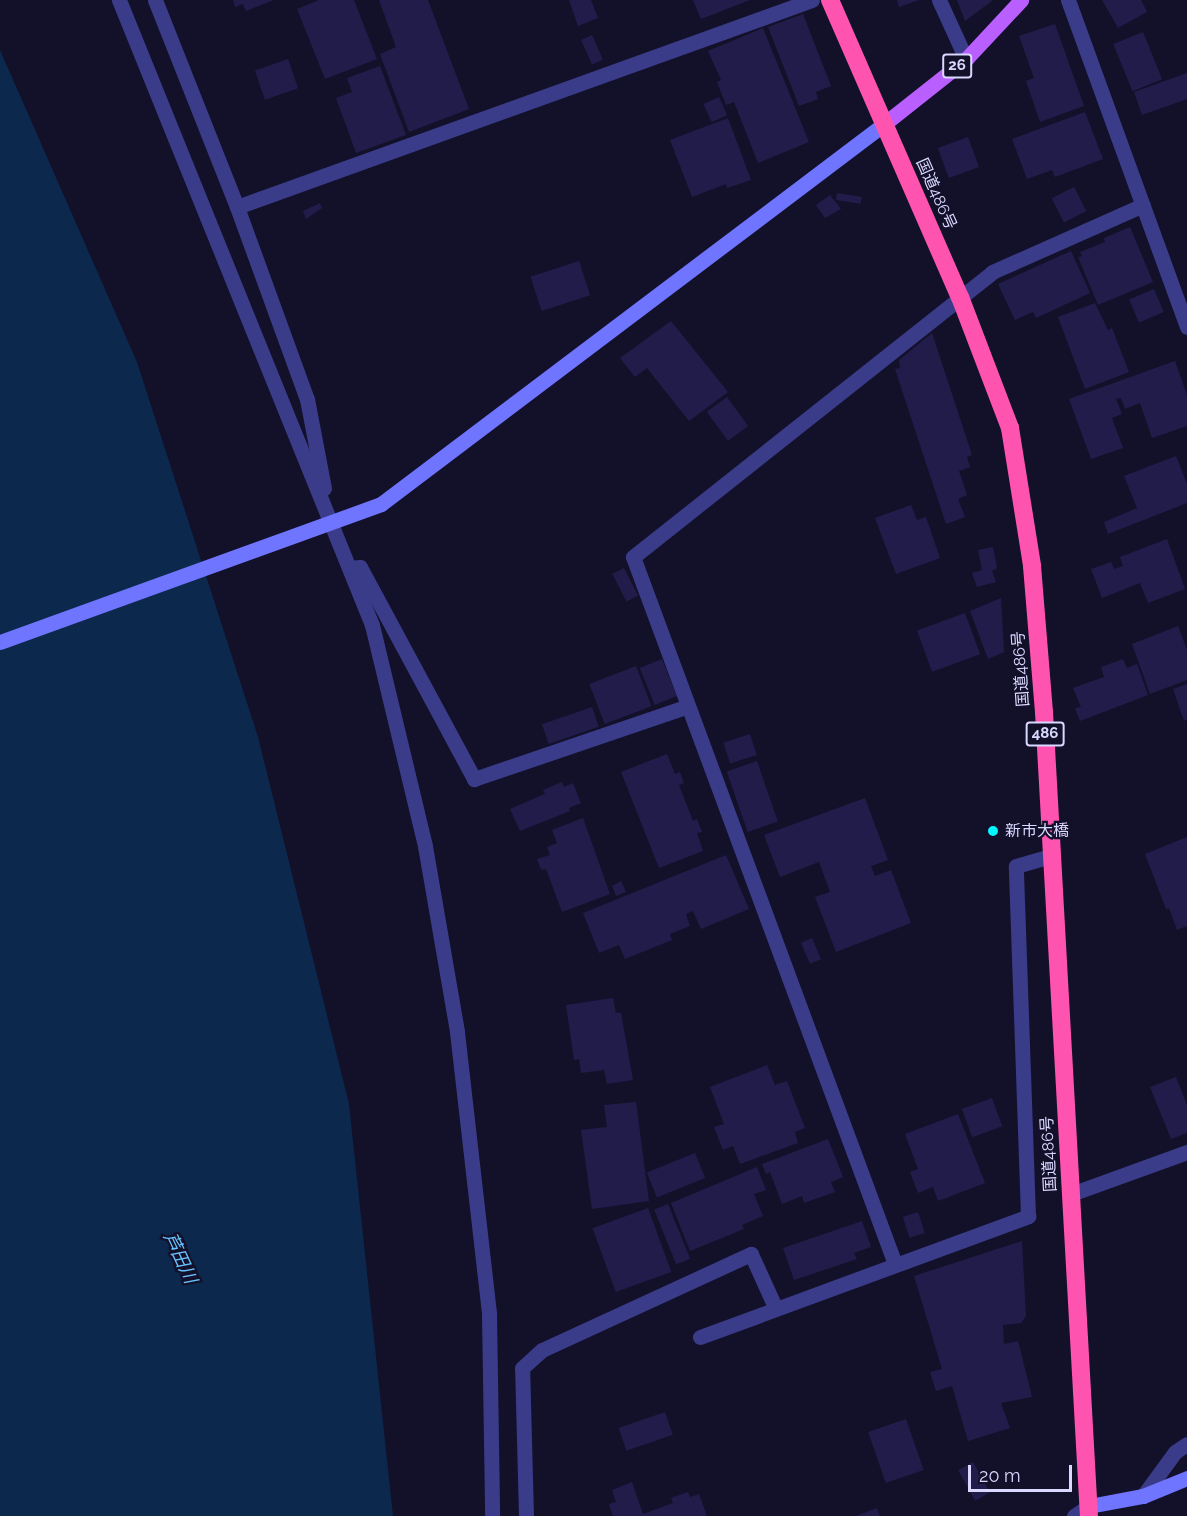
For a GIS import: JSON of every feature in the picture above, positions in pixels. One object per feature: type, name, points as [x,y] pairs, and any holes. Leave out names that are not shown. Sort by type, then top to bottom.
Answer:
[{"type":"highway","name":"国道486号","points":[[830,0],[960,297],[1010,428],[1032,566],[1052,856],[1071,1194],[1084,1513]]},
{"type":"main road","name":"26","points":[[884,124],[966,59],[1021,0]]},
{"type":"street","points":[[119,0],[372,626],[423,834],[458,1032],[489,1314],[492,1516]]},
{"type":"street","points":[[155,0],[237,207],[307,399],[331,520]]},
{"type":"street","points":[[237,207],[812,0]]},
{"type":"street","points":[[939,0],[966,59]]},
{"type":"street","points":[[1068,0],[1187,327]]},
{"type":"street","points":[[0,642],[331,520],[381,504],[884,124]]},
{"type":"street","points":[[895,1264],[633,557],[992,272],[1143,205]]},
{"type":"street","points":[[350,568],[360,567],[474,779],[688,706]]},
{"type":"street","points":[[700,1337],[1028,1216],[1016,866],[1052,856]]},
{"type":"street","points":[[1071,1194],[1187,1152]]},
{"type":"street","points":[[526,1516],[522,1368],[542,1350],[751,1254],[776,1309]]},
{"type":"street","points":[[1143,1496],[1175,1452],[1187,1444]]},
{"type":"street","points":[[1084,1513],[1143,1496],[1187,1478]]},
{"type":"water","name":"芦田川","points":[[0,50],[137,362],[258,737],[349,1104],[393,1516],[0,1516]]},
{"type":"building","points":[[233,0],[274,0],[246,11],[243,4],[235,7]]},
{"type":"building","points":[[319,0],[354,0],[377,59],[325,79],[297,9]]},
{"type":"building","points":[[379,0],[428,0],[469,109],[409,132],[380,54],[396,47]]},
{"type":"building","points":[[569,0],[591,0],[598,18],[578,26]]},
{"type":"building","points":[[693,0],[750,0],[701,19]]},
{"type":"building","points":[[897,0],[919,0],[899,7]]},
{"type":"building","points":[[957,0],[993,0],[965,21]]},
{"type":"building","points":[[1102,0],[1141,0],[1147,12],[1118,28]]},
{"type":"building","points":[[803,14],[831,86],[816,92],[818,99],[799,106],[768,27]]},
{"type":"building","points":[[1055,24],[1084,106],[1040,122],[1026,81],[1034,78],[1019,36]]},
{"type":"building","points":[[763,28],[809,142],[758,163],[734,102],[726,105],[717,82],[721,80],[708,51]]},
{"type":"building","points":[[1143,32],[1162,79],[1132,91],[1113,44]]},
{"type":"building","points":[[592,35],[603,60],[592,65],[581,40]]},
{"type":"building","points":[[288,59],[298,88],[265,100],[255,70]]},
{"type":"building","points":[[380,66],[406,135],[356,153],[336,98],[352,92],[347,78]]},
{"type":"building","points":[[1187,73],[1187,99],[1142,115],[1134,92]]},
{"type":"building","points":[[719,97],[727,115],[712,122],[703,104]]},
{"type":"building","points":[[1085,112],[1103,159],[1055,177],[1052,170],[1027,179],[1012,139]]},
{"type":"building","points":[[728,118],[751,180],[727,188],[726,184],[692,197],[670,140]]},
{"type":"building","points":[[968,137],[979,167],[949,178],[938,148]]},
{"type":"building","points":[[1074,187],[1086,211],[1064,222],[1052,198]]},
{"type":"building","points":[[837,193],[862,197],[861,204],[836,200]]},
{"type":"building","points":[[830,195],[841,209],[825,218],[816,205]]},
{"type":"building","points":[[320,203],[322,208],[306,219],[303,211]]},
{"type":"building","points":[[1130,227],[1153,282],[1098,305],[1078,257],[1082,256],[1080,252],[1105,242],[1104,238]]},
{"type":"building","points":[[1071,251],[1090,293],[1036,318],[1033,312],[1015,320],[998,284]]},
{"type":"building","points":[[579,261],[590,295],[542,311],[530,277]]},
{"type":"building","points":[[1154,289],[1164,312],[1139,323],[1129,300]]},
{"type":"building","points":[[1095,303],[1108,330],[1112,328],[1129,372],[1085,389],[1058,317]]},
{"type":"building","points":[[671,321],[728,392],[689,421],[647,368],[635,377],[620,358]]},
{"type":"building","points":[[932,333],[972,455],[967,457],[970,467],[959,471],[967,495],[958,499],[965,517],[946,524],[895,369],[900,368],[899,360]]},
{"type":"building","points":[[1175,361],[1187,395],[1187,426],[1152,438],[1140,403],[1125,409],[1121,398],[1116,399],[1122,414],[1112,418],[1123,448],[1091,459],[1069,399]]},
{"type":"building","points":[[727,397],[748,426],[728,441],[707,412]]},
{"type":"building","points":[[1176,456],[1187,484],[1187,503],[1108,534],[1104,522],[1137,508],[1124,476]]},
{"type":"building","points":[[911,505],[917,520],[926,517],[940,558],[896,574],[875,518]]},
{"type":"building","points":[[1167,539],[1185,589],[1148,603],[1140,583],[1102,598],[1091,569],[1111,562],[1114,569],[1123,566],[1120,557]]},
{"type":"building","points":[[993,547],[997,568],[992,571],[996,582],[977,587],[972,573],[982,570],[978,550]]},
{"type":"building","points":[[624,568],[638,596],[626,602],[612,574]]},
{"type":"building","points":[[1001,598],[1004,652],[988,659],[970,611]]},
{"type":"building","points":[[965,613],[980,654],[932,672],[917,630]]},
{"type":"building","points":[[1178,626],[1187,650],[1187,680],[1150,694],[1132,644]]},
{"type":"building","points":[[662,659],[677,696],[655,705],[640,668]]},
{"type":"building","points":[[1123,659],[1127,668],[1137,664],[1148,695],[1080,721],[1075,708],[1081,707],[1073,688],[1104,677],[1101,667]]},
{"type":"building","points":[[636,666],[651,706],[605,724],[589,684]]},
{"type":"building","points":[[1187,684],[1187,719],[1184,721],[1173,689]]},
{"type":"building","points":[[592,707],[599,727],[549,744],[542,724]]},
{"type":"building","points":[[750,734],[757,755],[730,764],[723,743]]},
{"type":"building","points":[[667,754],[675,774],[680,772],[684,783],[679,785],[693,821],[697,819],[702,832],[697,833],[703,851],[659,868],[621,772]]},
{"type":"building","points":[[757,761],[778,822],[748,832],[727,771]]},
{"type":"building","points":[[562,782],[564,787],[573,783],[581,803],[569,808],[570,811],[520,831],[510,809],[545,794],[543,790]]},
{"type":"building","points":[[865,798],[888,860],[871,866],[875,876],[891,870],[911,923],[836,952],[815,897],[830,892],[819,862],[780,877],[764,835]]},
{"type":"building","points":[[583,818],[610,894],[562,912],[546,869],[541,870],[537,859],[550,855],[547,847],[557,843],[552,830]]},
{"type":"building","points":[[1187,837],[1187,926],[1177,930],[1169,908],[1166,909],[1145,854]]},
{"type":"building","points":[[726,855],[749,909],[701,929],[693,911],[686,914],[690,926],[670,934],[672,940],[625,959],[619,945],[599,953],[583,913]]},
{"type":"building","points":[[621,881],[626,892],[616,896],[612,886]]},
{"type":"building","points":[[812,938],[821,959],[810,964],[801,943]]},
{"type":"building","points":[[613,998],[616,1013],[621,1013],[633,1080],[607,1084],[604,1070],[581,1073],[579,1059],[574,1060],[566,1005]]},
{"type":"building","points":[[767,1065],[775,1085],[787,1081],[805,1128],[795,1132],[798,1143],[740,1164],[733,1146],[723,1150],[714,1127],[724,1124],[710,1087]]},
{"type":"building","points":[[1176,1077],[1187,1105],[1187,1133],[1171,1139],[1150,1087]]},
{"type":"building","points":[[992,1098],[1002,1126],[972,1137],[962,1109]]},
{"type":"building","points":[[636,1102],[649,1201],[592,1209],[581,1130],[607,1127],[604,1105]]},
{"type":"building","points":[[958,1114],[985,1183],[938,1201],[933,1187],[918,1193],[910,1172],[918,1169],[905,1134]]},
{"type":"building","points":[[828,1139],[843,1177],[831,1182],[835,1192],[804,1203],[802,1196],[782,1204],[770,1172],[766,1174],[762,1164]]},
{"type":"building","points":[[695,1153],[705,1178],[657,1198],[647,1172]]},
{"type":"building","points":[[757,1167],[766,1190],[754,1194],[763,1216],[742,1225],[744,1229],[690,1251],[671,1203]]},
{"type":"building","points":[[668,1204],[690,1259],[676,1264],[654,1210]]},
{"type":"building","points":[[648,1208],[671,1272],[616,1292],[593,1228]]},
{"type":"building","points":[[918,1212],[925,1233],[910,1238],[903,1217]]},
{"type":"building","points":[[862,1221],[871,1247],[854,1253],[857,1259],[794,1280],[783,1248]]},
{"type":"building","points":[[1022,1241],[1026,1316],[1021,1323],[1003,1325],[1004,1344],[1018,1341],[1032,1397],[1001,1403],[1010,1428],[968,1441],[952,1386],[936,1391],[930,1372],[942,1369],[914,1276]]},
{"type":"building","points":[[665,1412],[673,1435],[626,1451],[619,1428]]},
{"type":"building","points":[[906,1419],[924,1470],[886,1483],[868,1432]]},
{"type":"building","points":[[973,1462],[990,1493],[975,1501],[958,1470]]},
{"type":"building","points":[[632,1482],[643,1514],[673,1503],[671,1498],[688,1492],[690,1497],[699,1494],[707,1516],[613,1516],[609,1504],[616,1502],[612,1490]]},
{"type":"building","points":[[877,1508],[880,1516],[856,1516]]},
{"type":"place","name":"新市大橋","points":[[993,831]]}]
